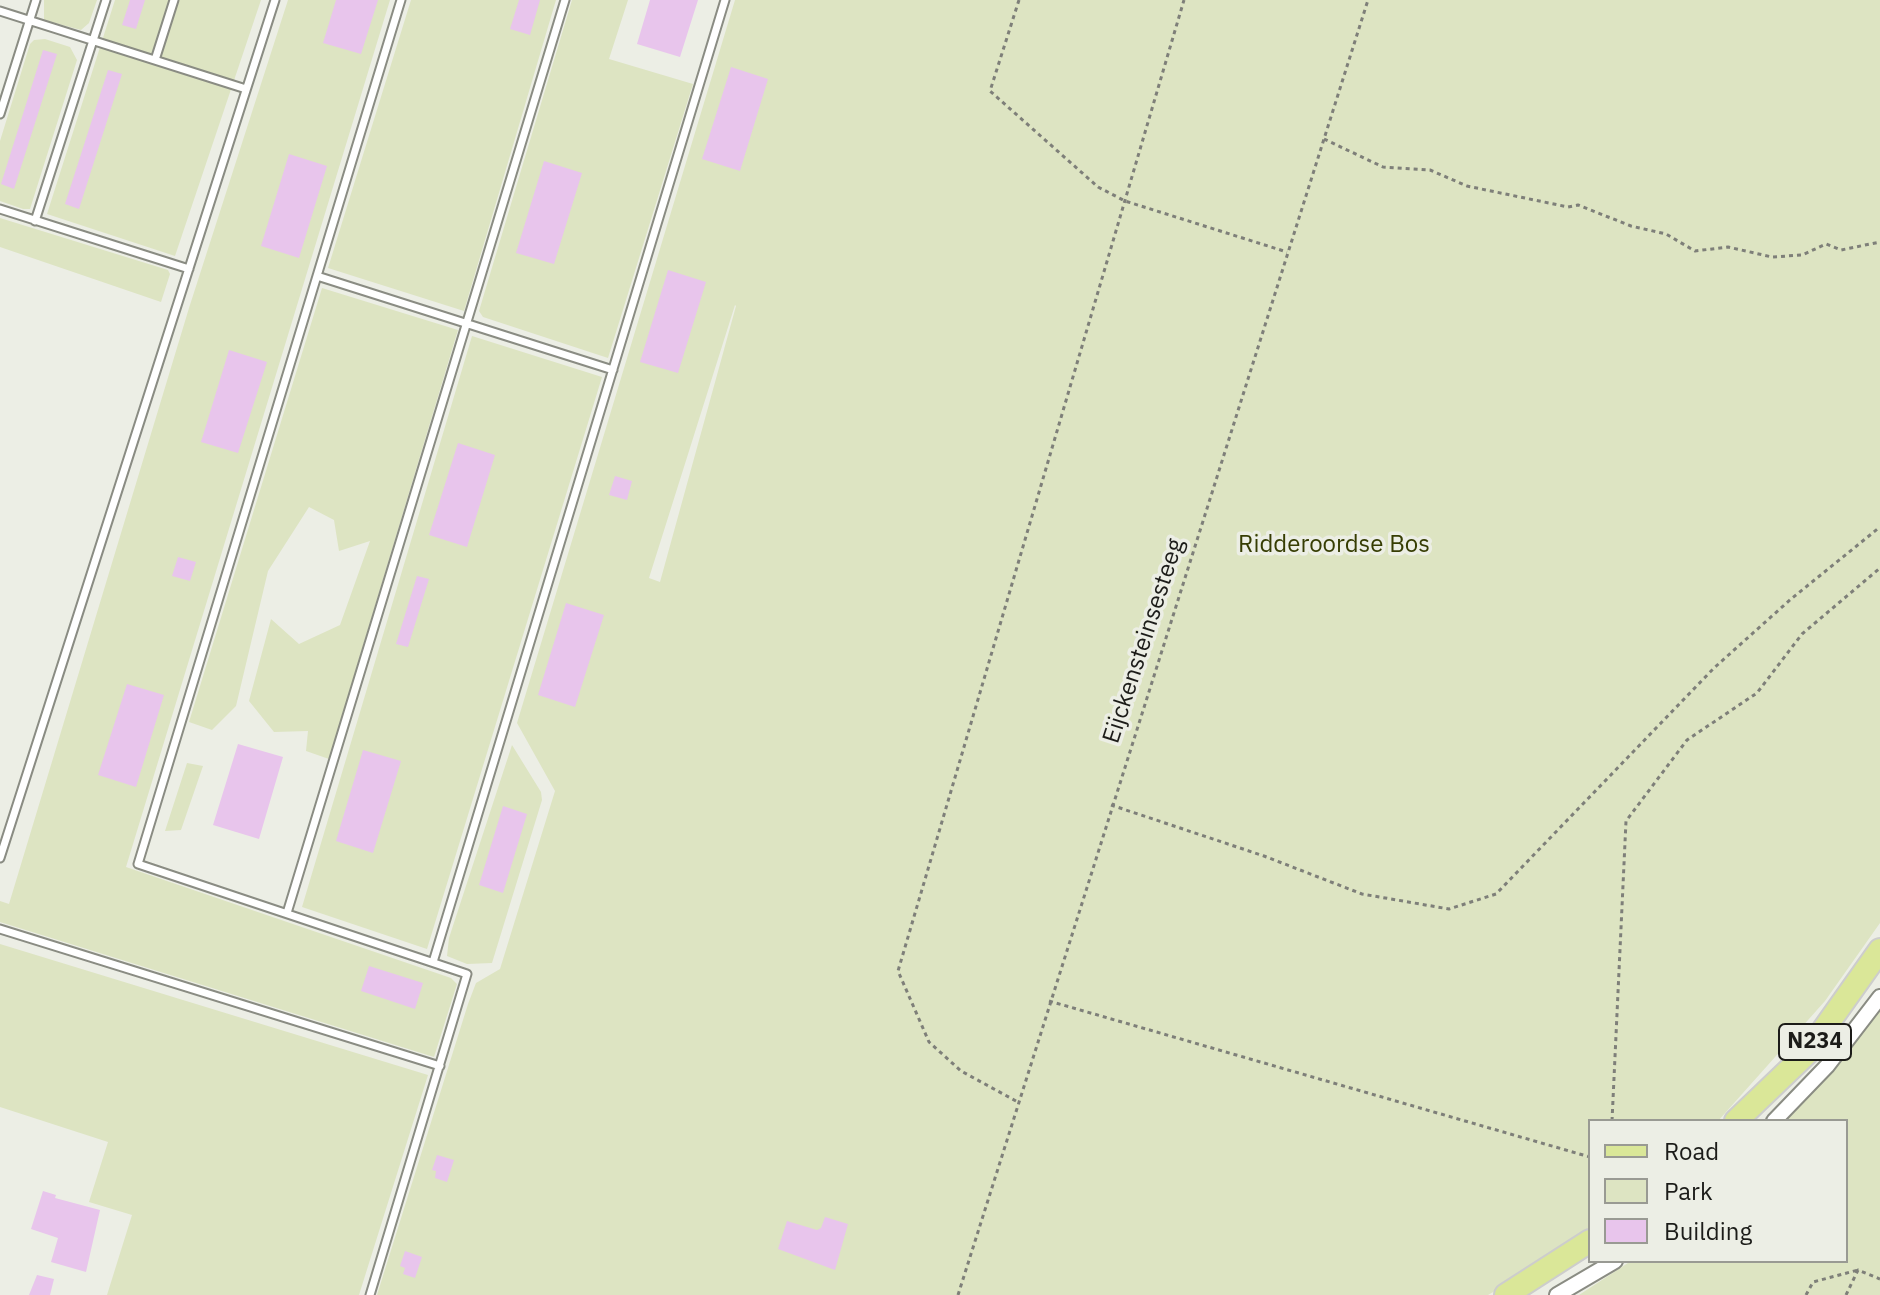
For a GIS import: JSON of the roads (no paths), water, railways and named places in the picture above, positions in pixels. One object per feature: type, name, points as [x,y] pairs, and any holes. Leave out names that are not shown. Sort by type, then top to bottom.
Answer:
[{"type":"main road","name":"N234","points":[[1738,1119],[1807,1053],[1880,950]]},
{"type":"main road","points":[[1506,1295],[1588,1242]]},
{"type":"street","points":[[1776,1119],[1827,1066],[1880,997]]},
{"type":"street","points":[[1557,1295],[1612,1263]]},
{"type":"lane","points":[[0,114],[36,0]]},
{"type":"lane","points":[[35,221],[106,0]]},
{"type":"lane","points":[[155,60],[174,0]]},
{"type":"lane","points":[[0,858],[275,0]]},
{"type":"lane","points":[[370,1295],[467,974],[138,864],[401,0]]},
{"type":"lane","points":[[287,913],[565,0]]},
{"type":"lane","points":[[433,962],[725,0]]},
{"type":"lane","points":[[0,11],[246,89]]},
{"type":"lane","points":[[0,209],[189,269]]},
{"type":"lane","points":[[317,276],[613,370]]},
{"type":"lane","points":[[0,929],[440,1066]]},
{"type":"park label","name":"Ridderoordse Bos","points":[[1334,545]]}]
